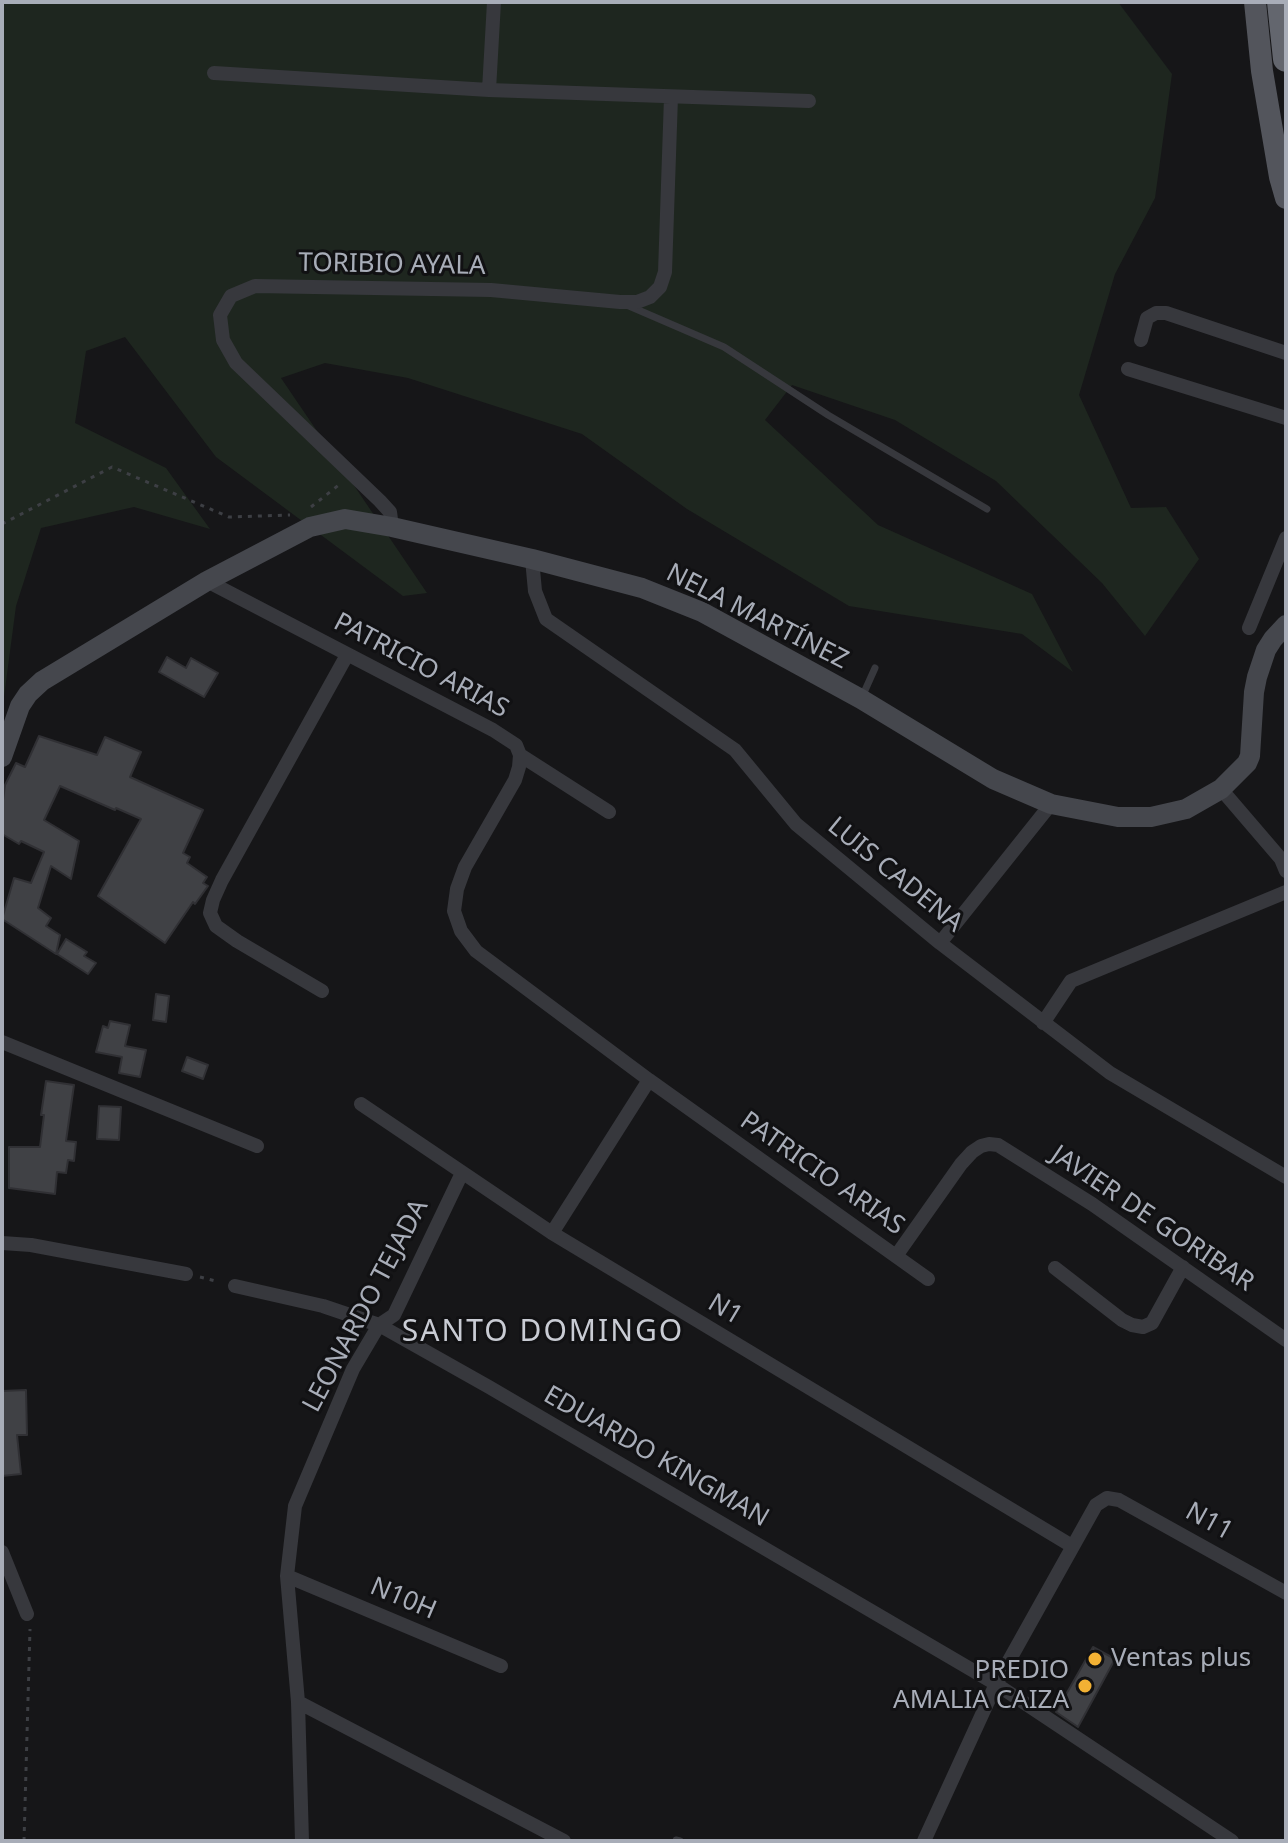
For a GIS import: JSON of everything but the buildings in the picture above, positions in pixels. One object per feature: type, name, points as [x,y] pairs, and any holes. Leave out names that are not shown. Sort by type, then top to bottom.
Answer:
[{"type":"highway","points":[[1280,2],[1286,59]]},
{"type":"main road","points":[[1255,2],[1262,71],[1286,198]]},
{"type":"main road","name":"NELA MARTÍNEZ","points":[[2,757],[20,706],[42,681],[207,581],[310,527],[345,519],[532,559],[642,588],[702,612],[861,699],[993,779],[1051,804],[1118,817],[1151,817],[1186,809],[1221,789],[1247,763],[1257,677],[1266,650],[1286,625]]},
{"type":"street","points":[[489,90],[494,2]]},
{"type":"street","points":[[214,73],[489,90],[809,101]]},
{"type":"street","name":"TORIBIO AYALA","points":[[392,527],[390,512],[354,474],[236,363],[223,340],[220,315],[231,296],[255,286],[491,290],[620,302],[637,302],[650,297],[660,287],[665,272],[671,97]]},
{"type":"street","points":[[1141,340],[1147,318],[1156,313],[1166,313],[1286,353]]},
{"type":"street","points":[[1128,369],[1286,418]]},
{"type":"street","points":[[1249,628],[1286,538]]},
{"type":"street","name":"LUIS CADENA","points":[[532,559],[535,591],[546,619],[735,750],[796,824],[940,943],[1110,1073],[1286,1177]]},
{"type":"street","name":"PATRICIO ARIAS","points":[[207,581],[516,745],[520,755],[515,780],[465,867],[457,889],[454,911],[461,931],[476,951],[649,1080],[928,1279]]},
{"type":"street","points":[[322,991],[237,941],[216,926],[210,913],[222,880],[347,655]]},
{"type":"street","points":[[520,755],[609,812]]},
{"type":"street","points":[[1221,789],[1281,859],[1286,871]]},
{"type":"street","points":[[940,943],[1051,804]]},
{"type":"street","points":[[1043,1023],[1071,981],[1286,892]]},
{"type":"street","points":[[2,1042],[257,1146]]},
{"type":"street","points":[[552,1233],[649,1080]]},
{"type":"street","name":"N1","points":[[361,1104],[552,1233],[1072,1546]]},
{"type":"street","name":"JAVIER DE GORIBAR","points":[[896,1256],[961,1164],[981,1146],[998,1145],[1092,1204],[1286,1340]]},
{"type":"street","name":"LEONARDO TEJADA","points":[[302,1841],[298,1702],[287,1576],[295,1506],[353,1369],[379,1325],[394,1315],[462,1173]]},
{"type":"street","points":[[2,1243],[31,1245],[186,1274]]},
{"type":"street","points":[[1055,1268],[1122,1320],[1143,1327],[1152,1323],[1183,1267]]},
{"type":"street","name":"EDUARDO KINGMAN","points":[[235,1286],[323,1306],[379,1325],[996,1684],[1232,1841]]},
{"type":"street","name":"N11","points":[[1072,1546],[1096,1505],[1107,1498],[1119,1500],[1286,1593]]},
{"type":"street","points":[[924,1841],[996,1684],[1072,1546]]},
{"type":"street","points":[[2,1552],[27,1614]]},
{"type":"street","name":"N10H","points":[[287,1576],[501,1666]]},
{"type":"street","points":[[298,1702],[564,1841]]},
{"type":"lane","points":[[620,302],[724,347],[828,415],[987,509]]},
{"type":"lane","points":[[861,699],[875,668]]},
{"type":"path","points":[[2,524],[112,467],[229,517],[302,514],[354,474]]},
{"type":"path","points":[[186,1274],[235,1286]]},
{"type":"path","points":[[24,1841],[30,1630],[27,1614]]},
{"type":"shaded area","points":[[2,2],[1118,2],[1172,74],[1155,198],[1115,274],[1079,395],[1131,508],[1166,507],[1199,559],[1145,636],[1102,583],[996,481],[895,420],[792,385],[765,420],[878,525],[1032,594],[1073,672],[1022,634],[849,606],[687,509],[582,434],[408,378],[325,363],[281,378],[427,593],[403,596],[216,457],[125,337],[86,351],[75,423],[166,468],[210,529],[134,507],[41,528],[16,606],[2,712]]},
{"type":"place","name":"Ventas plus","points":[[1095,1659]]},
{"type":"place","name":"PREDIO AMALIA CAIZA","points":[[1085,1686]]},
{"type":"district","name":"SANTO DOMINGO","points":[[543,1332]]}]
